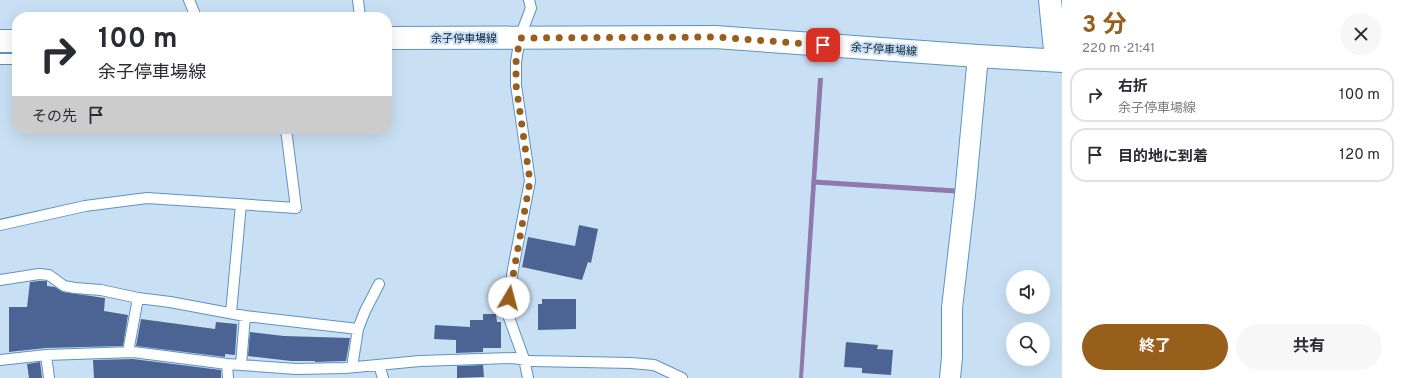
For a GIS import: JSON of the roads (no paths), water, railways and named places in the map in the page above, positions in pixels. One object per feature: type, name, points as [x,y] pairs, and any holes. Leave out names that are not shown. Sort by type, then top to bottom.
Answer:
[{"type":"main road","name":"余子停車場線","points":[[392,38],[715,37],[1059,61],[1050,0]]},
{"type":"main road","points":[[0,41],[12,41]]},
{"type":"street","points":[[950,378],[952,357],[952,308],[965,195],[978,56]]},
{"type":"lane","points":[[189,0],[194,12]]},
{"type":"lane","points":[[358,0],[359,12]]},
{"type":"lane","points":[[528,378],[524,359],[507,312],[530,181],[516,85],[516,62],[520,38],[531,8],[529,0]]},
{"type":"lane","points":[[0,59],[12,59]]},
{"type":"lane","points":[[0,225],[85,206],[147,198],[296,208],[287,134]]},
{"type":"lane","points":[[231,313],[241,204]]},
{"type":"lane","points":[[0,280],[45,274],[49,275],[64,286],[69,287],[101,290],[138,298],[170,302],[245,316],[358,329]]},
{"type":"lane","points":[[352,367],[358,329],[379,284]]},
{"type":"lane","points":[[128,352],[138,298]]},
{"type":"lane","points":[[241,365],[245,316]]},
{"type":"lane","points":[[0,360],[46,355],[128,352],[227,364],[296,369],[352,367],[420,361],[513,358],[532,361],[631,363],[654,366],[682,378]]},
{"type":"lane","points":[[46,355],[49,378]]},
{"type":"lane","points":[[227,364],[228,378]]},
{"type":"lane","points":[[379,365],[383,378]]},
{"type":"waterway","points":[[814,182],[956,191]]}]
